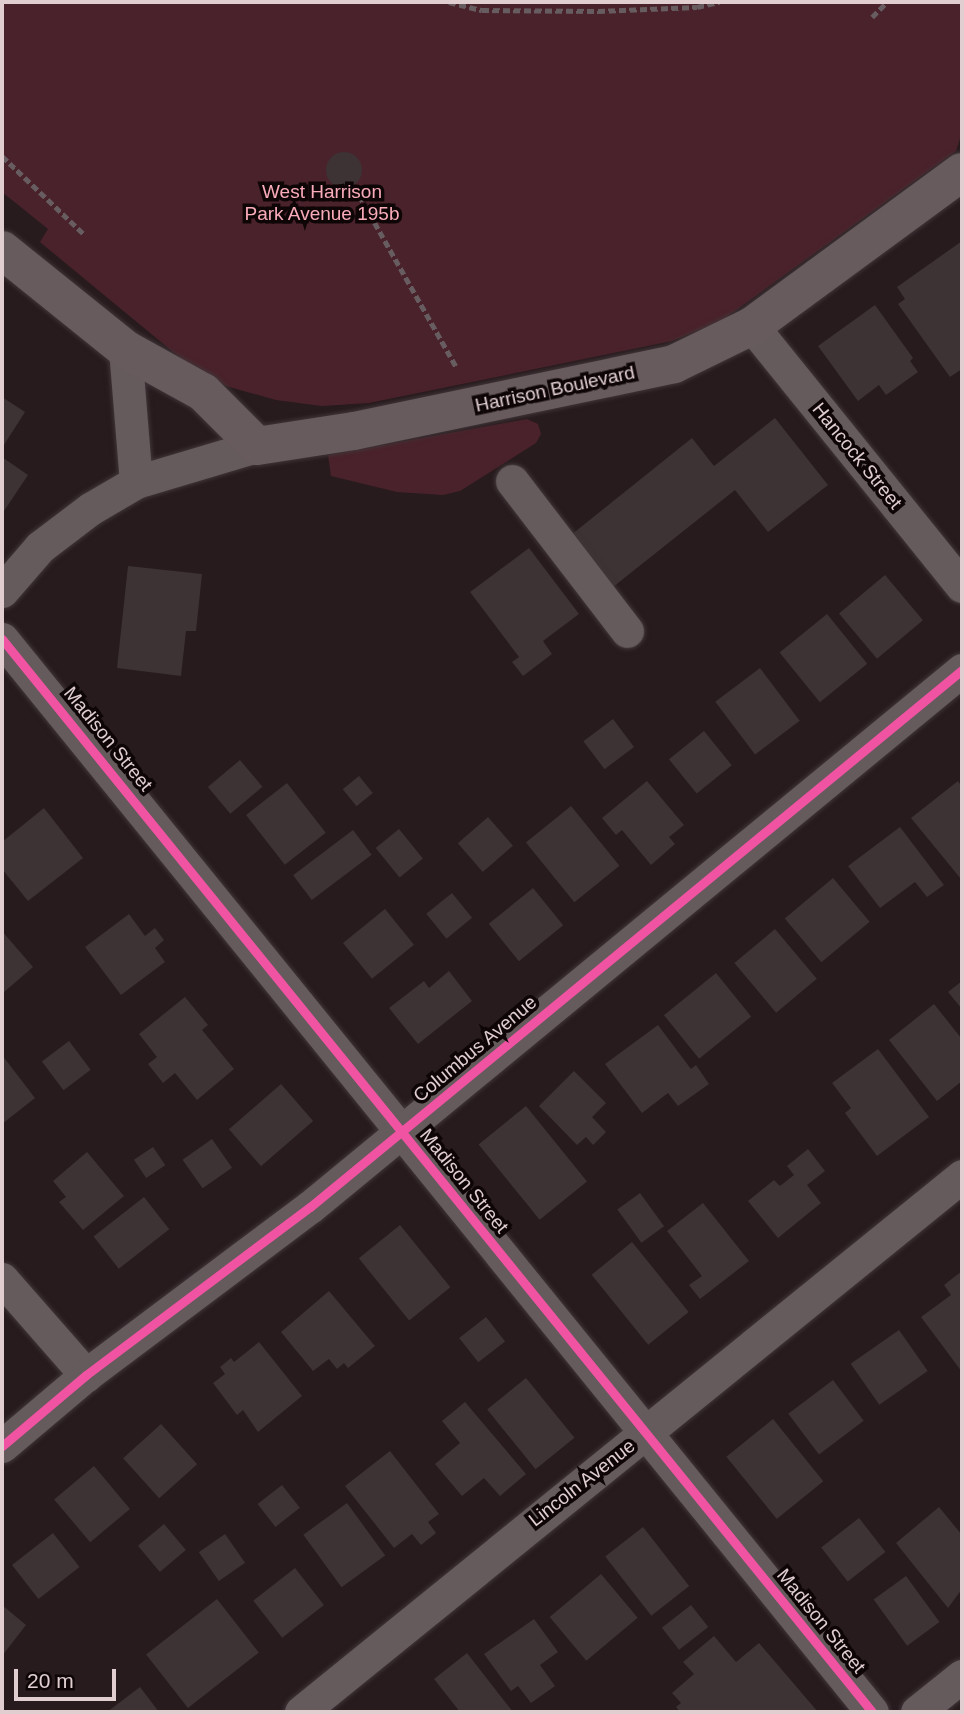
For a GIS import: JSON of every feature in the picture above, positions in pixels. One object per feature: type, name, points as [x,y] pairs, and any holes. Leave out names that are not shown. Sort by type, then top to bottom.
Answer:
[{"type":"main road","name":"Harrison Boulevard","points":[[257,446],[354,431],[674,364],[752,326],[962,172]]},
{"type":"main road","points":[[2,250],[125,349],[203,392],[257,446]]},
{"type":"street","name":"Hancock Street","points":[[752,326],[962,586]]},
{"type":"street","points":[[125,349],[136,482]]},
{"type":"street","points":[[2,591],[40,547],[90,509],[136,482],[257,446]]},
{"type":"street","points":[[512,481],[627,631]]},
{"type":"street","name":"Madison Street","points":[[2,639],[872,1712]]},
{"type":"street","name":"Columbus Avenue","points":[[2,1446],[86,1375],[310,1207],[962,670]]},
{"type":"street","name":"Lincoln Avenue","points":[[301,1712],[962,1176]]},
{"type":"street","points":[[2,1279],[86,1375]]},
{"type":"street","points":[[917,1712],[962,1676]]},
{"type":"path","points":[[449,2],[482,10],[598,11],[697,7],[719,2]]},
{"type":"path","points":[[872,17],[887,2]]},
{"type":"path","points":[[2,156],[85,235]]},
{"type":"path","points":[[354,186],[457,368]]},
{"type":"green space","name":"West Harrison Park Avenue 195b","points":[[2,2],[962,2],[962,132],[956,151],[721,321],[672,341],[369,403],[322,406],[276,400],[226,386],[184,361],[40,242],[48,229],[2,192]]},
{"type":"green space","points":[[527,419],[538,424],[541,434],[536,443],[460,491],[443,495],[397,492],[331,476],[328,455]]},
{"type":"building","points":[[344,152],[356,158],[362,170],[356,182],[344,188],[332,182],[326,170],[332,158]]},
{"type":"building","points":[[962,241],[962,369],[950,377],[898,304],[905,299],[897,287]]},
{"type":"building","points":[[875,305],[913,358],[910,361],[918,372],[886,395],[879,385],[858,401],[818,346]]},
{"type":"building","points":[[2,397],[25,412],[2,448]]},
{"type":"building","points":[[775,418],[828,485],[768,532],[735,490],[613,587],[571,535],[692,438],[714,466]]},
{"type":"building","points":[[2,457],[28,475],[2,514]]},
{"type":"building","points":[[529,548],[579,614],[543,641],[552,654],[523,676],[512,662],[519,657],[470,592]]},
{"type":"building","points":[[128,566],[202,574],[196,631],[186,631],[181,676],[117,668]]},
{"type":"building","points":[[885,575],[923,620],[877,659],[839,614]]},
{"type":"building","points":[[827,614],[867,664],[820,702],[780,652]]},
{"type":"building","points":[[760,668],[800,721],[755,754],[715,702]]},
{"type":"building","points":[[613,719],[634,747],[605,769],[583,741]]},
{"type":"building","points":[[704,731],[732,765],[697,794],[669,759]]},
{"type":"building","points":[[240,760],[262,787],[230,814],[208,787]]},
{"type":"building","points":[[359,776],[373,793],[357,806],[343,789]]},
{"type":"building","points":[[647,781],[684,825],[669,837],[675,844],[651,865],[622,830],[616,835],[602,818]]},
{"type":"building","points":[[958,781],[962,787],[961,879],[911,818]]},
{"type":"building","points":[[287,783],[326,833],[285,865],[246,815]]},
{"type":"building","points":[[571,806],[619,866],[574,902],[526,843]]},
{"type":"building","points":[[44,808],[83,858],[28,901],[2,869],[2,842]]},
{"type":"building","points":[[488,817],[513,846],[483,872],[458,843]]},
{"type":"building","points":[[900,827],[944,885],[927,897],[915,882],[880,908],[848,866]]},
{"type":"building","points":[[399,829],[423,859],[400,877],[376,848]]},
{"type":"building","points":[[353,830],[372,855],[312,900],[293,875]]},
{"type":"building","points":[[833,878],[870,922],[821,962],[785,918]]},
{"type":"building","points":[[533,888],[563,925],[519,961],[489,924]]},
{"type":"building","points":[[452,893],[472,918],[446,939],[426,914]]},
{"type":"building","points":[[385,909],[414,945],[372,979],[343,943]]},
{"type":"building","points":[[129,914],[145,936],[155,928],[164,940],[155,948],[165,962],[121,995],[85,947]]},
{"type":"building","points":[[775,929],[817,979],[776,1013],[734,963]]},
{"type":"building","points":[[2,931],[33,967],[3,993],[2,991]]},
{"type":"building","points":[[449,971],[472,1001],[418,1044],[389,1008],[424,981],[429,988]]},
{"type":"building","points":[[716,973],[751,1017],[699,1059],[664,1015]]},
{"type":"building","points":[[962,981],[962,1009],[948,992]]},
{"type":"building","points":[[185,997],[208,1025],[202,1030],[234,1069],[197,1100],[175,1073],[163,1083],[148,1064],[157,1057],[139,1034]]},
{"type":"building","points":[[934,1004],[962,1039],[962,1081],[937,1101],[889,1040]]},
{"type":"building","points":[[658,1025],[691,1069],[696,1065],[709,1084],[678,1106],[668,1093],[642,1113],[605,1064]]},
{"type":"building","points":[[69,1041],[91,1070],[64,1090],[42,1061]]},
{"type":"building","points":[[878,1049],[929,1117],[877,1156],[845,1113],[851,1108],[832,1083]]},
{"type":"building","points":[[2,1055],[35,1098],[2,1124]]},
{"type":"building","points":[[574,1071],[606,1103],[592,1117],[606,1132],[593,1145],[586,1137],[577,1145],[539,1106]]},
{"type":"building","points":[[281,1084],[313,1121],[261,1166],[229,1129]]},
{"type":"building","points":[[526,1106],[587,1181],[540,1220],[479,1144]]},
{"type":"building","points":[[212,1139],[232,1168],[203,1188],[183,1160]]},
{"type":"building","points":[[153,1147],[165,1165],[146,1178],[134,1160]]},
{"type":"building","points":[[808,1149],[825,1171],[807,1185],[821,1203],[778,1238],[748,1201],[774,1180],[780,1186],[794,1175],[787,1166]]},
{"type":"building","points":[[87,1152],[124,1196],[83,1230],[59,1202],[66,1197],[53,1181]]},
{"type":"building","points":[[640,1193],[664,1226],[641,1243],[617,1209]]},
{"type":"building","points":[[144,1197],[169,1229],[119,1269],[94,1236]]},
{"type":"building","points":[[703,1203],[749,1261],[700,1299],[689,1285],[702,1276],[667,1231]]},
{"type":"building","points":[[400,1225],[450,1287],[409,1321],[359,1258]]},
{"type":"building","points":[[632,1242],[689,1312],[648,1345],[592,1275]]},
{"type":"building","points":[[962,1271],[962,1372],[921,1317],[951,1295],[944,1285]]},
{"type":"building","points":[[329,1291],[375,1346],[348,1368],[344,1363],[337,1369],[329,1359],[313,1371],[281,1332]]},
{"type":"building","points":[[486,1317],[505,1341],[478,1362],[459,1338]]},
{"type":"building","points":[[899,1330],[928,1371],[879,1405],[851,1364]]},
{"type":"building","points":[[259,1342],[302,1396],[258,1432],[243,1410],[237,1415],[213,1383],[225,1374],[220,1367],[231,1358],[234,1362]]},
{"type":"building","points":[[526,1378],[574,1438],[536,1469],[487,1409]]},
{"type":"building","points":[[833,1380],[864,1421],[819,1454],[788,1414]]},
{"type":"building","points":[[465,1402],[526,1474],[500,1496],[484,1478],[462,1496],[435,1464],[460,1443],[442,1421]]},
{"type":"building","points":[[773,1419],[823,1481],[777,1519],[726,1457]]},
{"type":"building","points":[[161,1424],[197,1464],[159,1498],[123,1458]]},
{"type":"building","points":[[390,1451],[439,1514],[428,1522],[436,1533],[421,1545],[412,1534],[394,1548],[345,1486]]},
{"type":"building","points":[[94,1466],[130,1509],[90,1542],[54,1499]]},
{"type":"building","points":[[282,1485],[300,1508],[275,1527],[258,1504]]},
{"type":"building","points":[[347,1503],[385,1556],[342,1587],[303,1535]]},
{"type":"building","points":[[939,1507],[962,1535],[962,1589],[948,1608],[896,1543]]},
{"type":"building","points":[[859,1518],[885,1552],[848,1581],[821,1548]]},
{"type":"building","points":[[164,1524],[186,1550],[160,1572],[138,1546]]},
{"type":"building","points":[[643,1527],[689,1586],[651,1616],[605,1557]]},
{"type":"building","points":[[53,1533],[79,1567],[38,1599],[12,1565]]},
{"type":"building","points":[[225,1534],[245,1563],[219,1581],[199,1552]]},
{"type":"building","points":[[295,1568],[324,1605],[282,1638],[253,1601]]},
{"type":"building","points":[[601,1574],[638,1618],[586,1661],[550,1617]]},
{"type":"building","points":[[906,1576],[940,1622],[907,1646],[874,1600]]},
{"type":"building","points":[[217,1599],[259,1653],[188,1708],[146,1654]]},
{"type":"building","points":[[2,1605],[26,1625],[2,1656]]},
{"type":"building","points":[[691,1605],[708,1627],[679,1650],[662,1628]]},
{"type":"building","points":[[534,1619],[558,1652],[540,1665],[555,1686],[531,1703],[518,1686],[511,1691],[484,1654]]},
{"type":"building","points":[[714,1636],[736,1662],[759,1643],[818,1712],[680,1712],[676,1707],[681,1703],[672,1693],[694,1674],[683,1662]]},
{"type":"building","points":[[467,1653],[513,1712],[460,1712],[434,1679]]},
{"type":"building","points":[[140,1687],[159,1712],[107,1712]]},
{"type":"cycle path","points":[[2,639],[872,1712]]},
{"type":"cycle path","points":[[2,1446],[86,1375],[310,1207],[962,670]]}]
